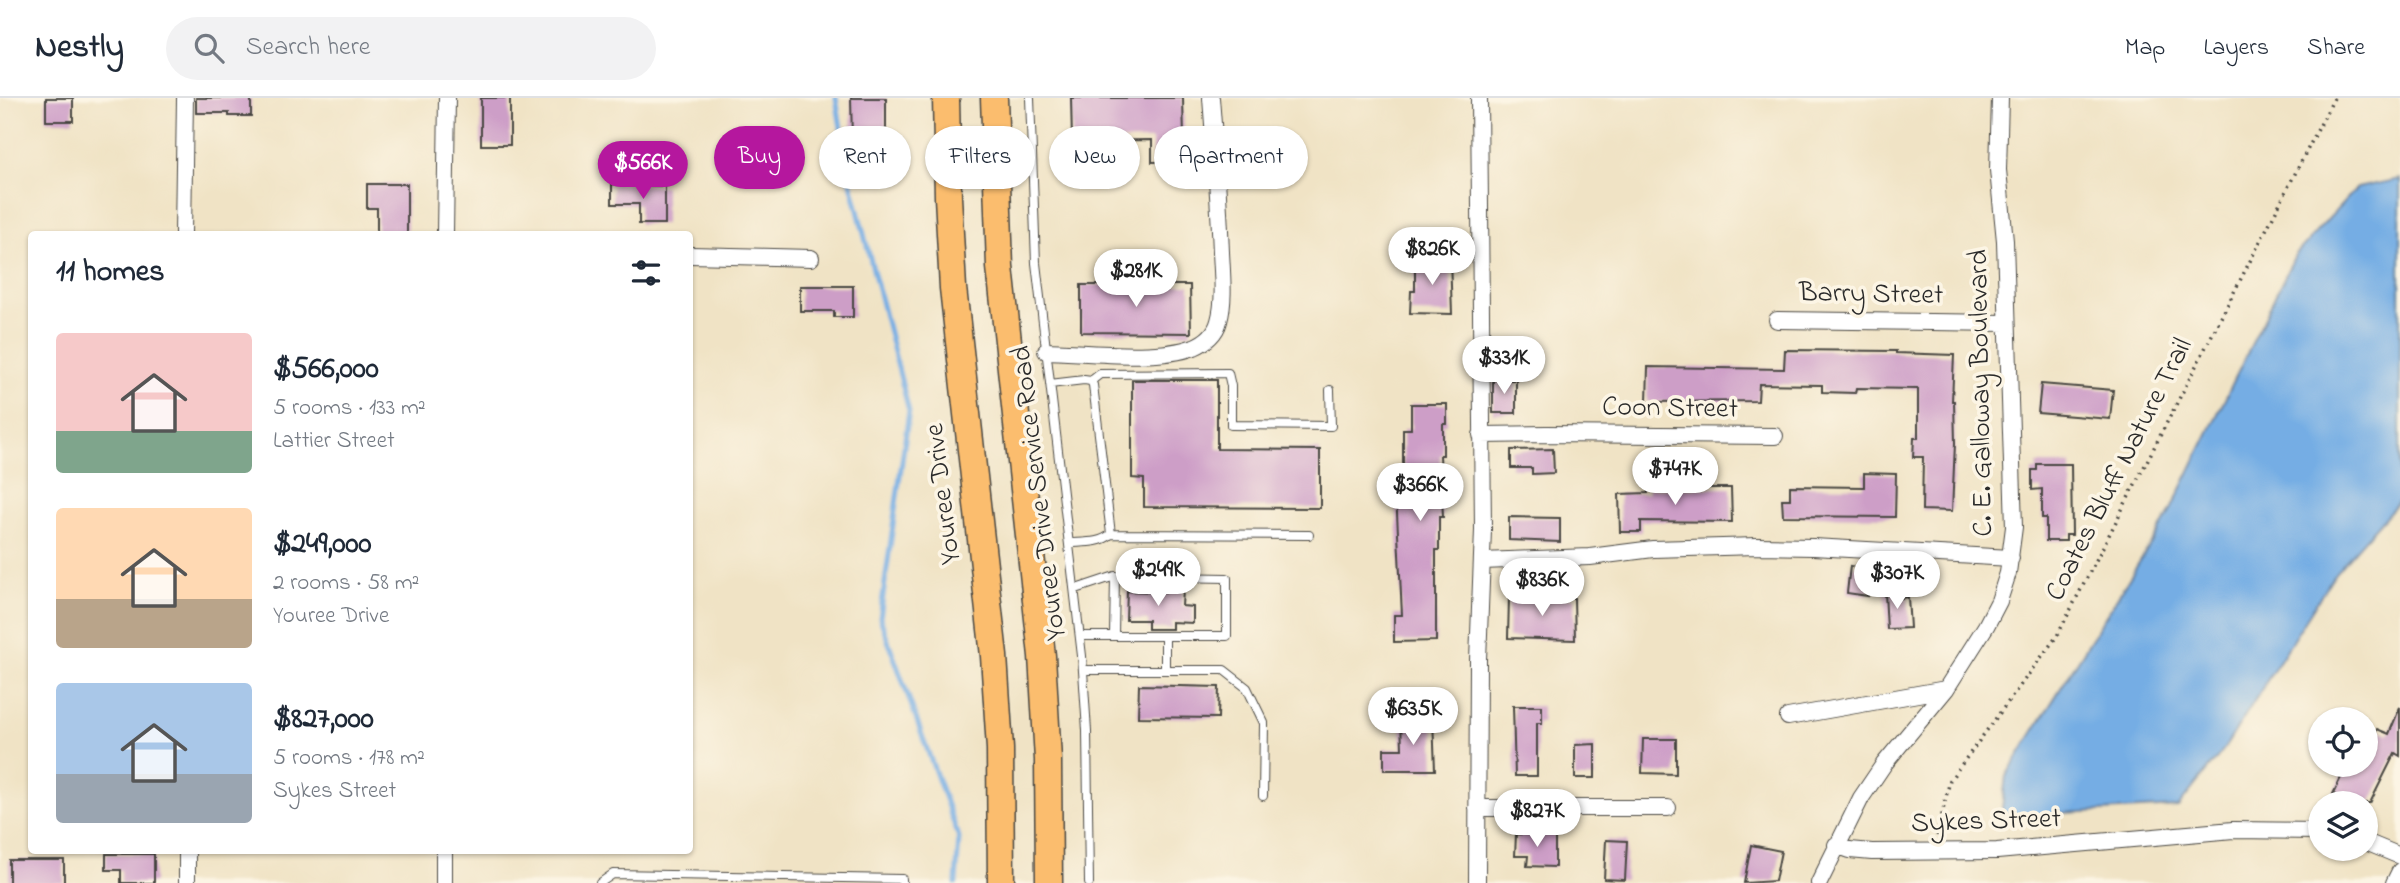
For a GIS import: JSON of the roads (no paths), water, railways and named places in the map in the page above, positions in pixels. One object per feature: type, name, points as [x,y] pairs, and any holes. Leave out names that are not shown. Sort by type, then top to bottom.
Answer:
[{"type":"main road","name":"Youree Drive","points":[[946,98],[947,197],[953,288],[994,656],[1000,749],[1001,883]]},
{"type":"main road","points":[[994,98],[1000,267],[1042,656],[1048,760],[1049,883]]},
{"type":"street","points":[[183,231],[185,98]]},
{"type":"street","points":[[444,231],[447,98]]},
{"type":"street","points":[[1046,351],[1170,352],[1194,347],[1214,333],[1222,310],[1222,276],[1211,98]]},
{"type":"street","points":[[1476,883],[1482,561],[1479,98]]},
{"type":"street","name":"C. E. Galloway Boulevard","points":[[1819,883],[1836,845],[1868,787],[1965,661],[1999,601],[2011,558],[2014,527],[2005,241],[1998,170],[2000,98]]},
{"type":"street","points":[[693,255],[811,258]]},
{"type":"street","name":"Barry Street","points":[[1777,320],[2007,323]]},
{"type":"street","name":"Coon Street","points":[[1481,435],[1546,433],[1775,436]]},
{"type":"street","points":[[1482,561],[1590,557],[1653,549],[1757,546],[2011,558]]},
{"type":"street","points":[[1788,717],[1945,689]]},
{"type":"street","points":[[1477,808],[1668,808]]},
{"type":"street","name":"Sykes Street","points":[[1836,845],[1850,850],[1872,852],[1997,851],[2233,830],[2308,831]]},
{"type":"street","points":[[2378,847],[2400,856]]},
{"type":"street","points":[[187,854],[187,883]]},
{"type":"street","points":[[444,854],[444,883]]},
{"type":"street","points":[[2394,883],[2400,871]]},
{"type":"lane","name":"Youree Drive Service Road","points":[[1030,98],[1036,263],[1076,589],[1083,670],[1087,731],[1089,883]]},
{"type":"lane","points":[[1050,384],[1091,381],[1100,374],[1228,373],[1231,425],[1331,426],[1330,390]]},
{"type":"lane","points":[[1091,381],[1111,534]]},
{"type":"lane","points":[[1070,543],[1096,541],[1111,534],[1309,535]]},
{"type":"lane","points":[[1076,589],[1115,576],[1227,578],[1227,636],[1080,636]]},
{"type":"lane","points":[[1114,636],[1115,576]]},
{"type":"lane","points":[[1164,636],[1165,670]]},
{"type":"lane","points":[[1083,670],[1224,670],[1247,688],[1264,723],[1263,796]]},
{"type":"lane","points":[[600,883],[613,874],[751,880],[902,879],[902,883]]},
{"type":"water","points":[[2400,179],[2400,500],[2335,573],[2224,749],[2178,807],[2001,816],[2006,776],[2168,516],[2295,255],[2357,188]]},
{"type":"waterway","points":[[836,98],[849,175],[909,411],[880,618],[959,838],[956,883]]}]
